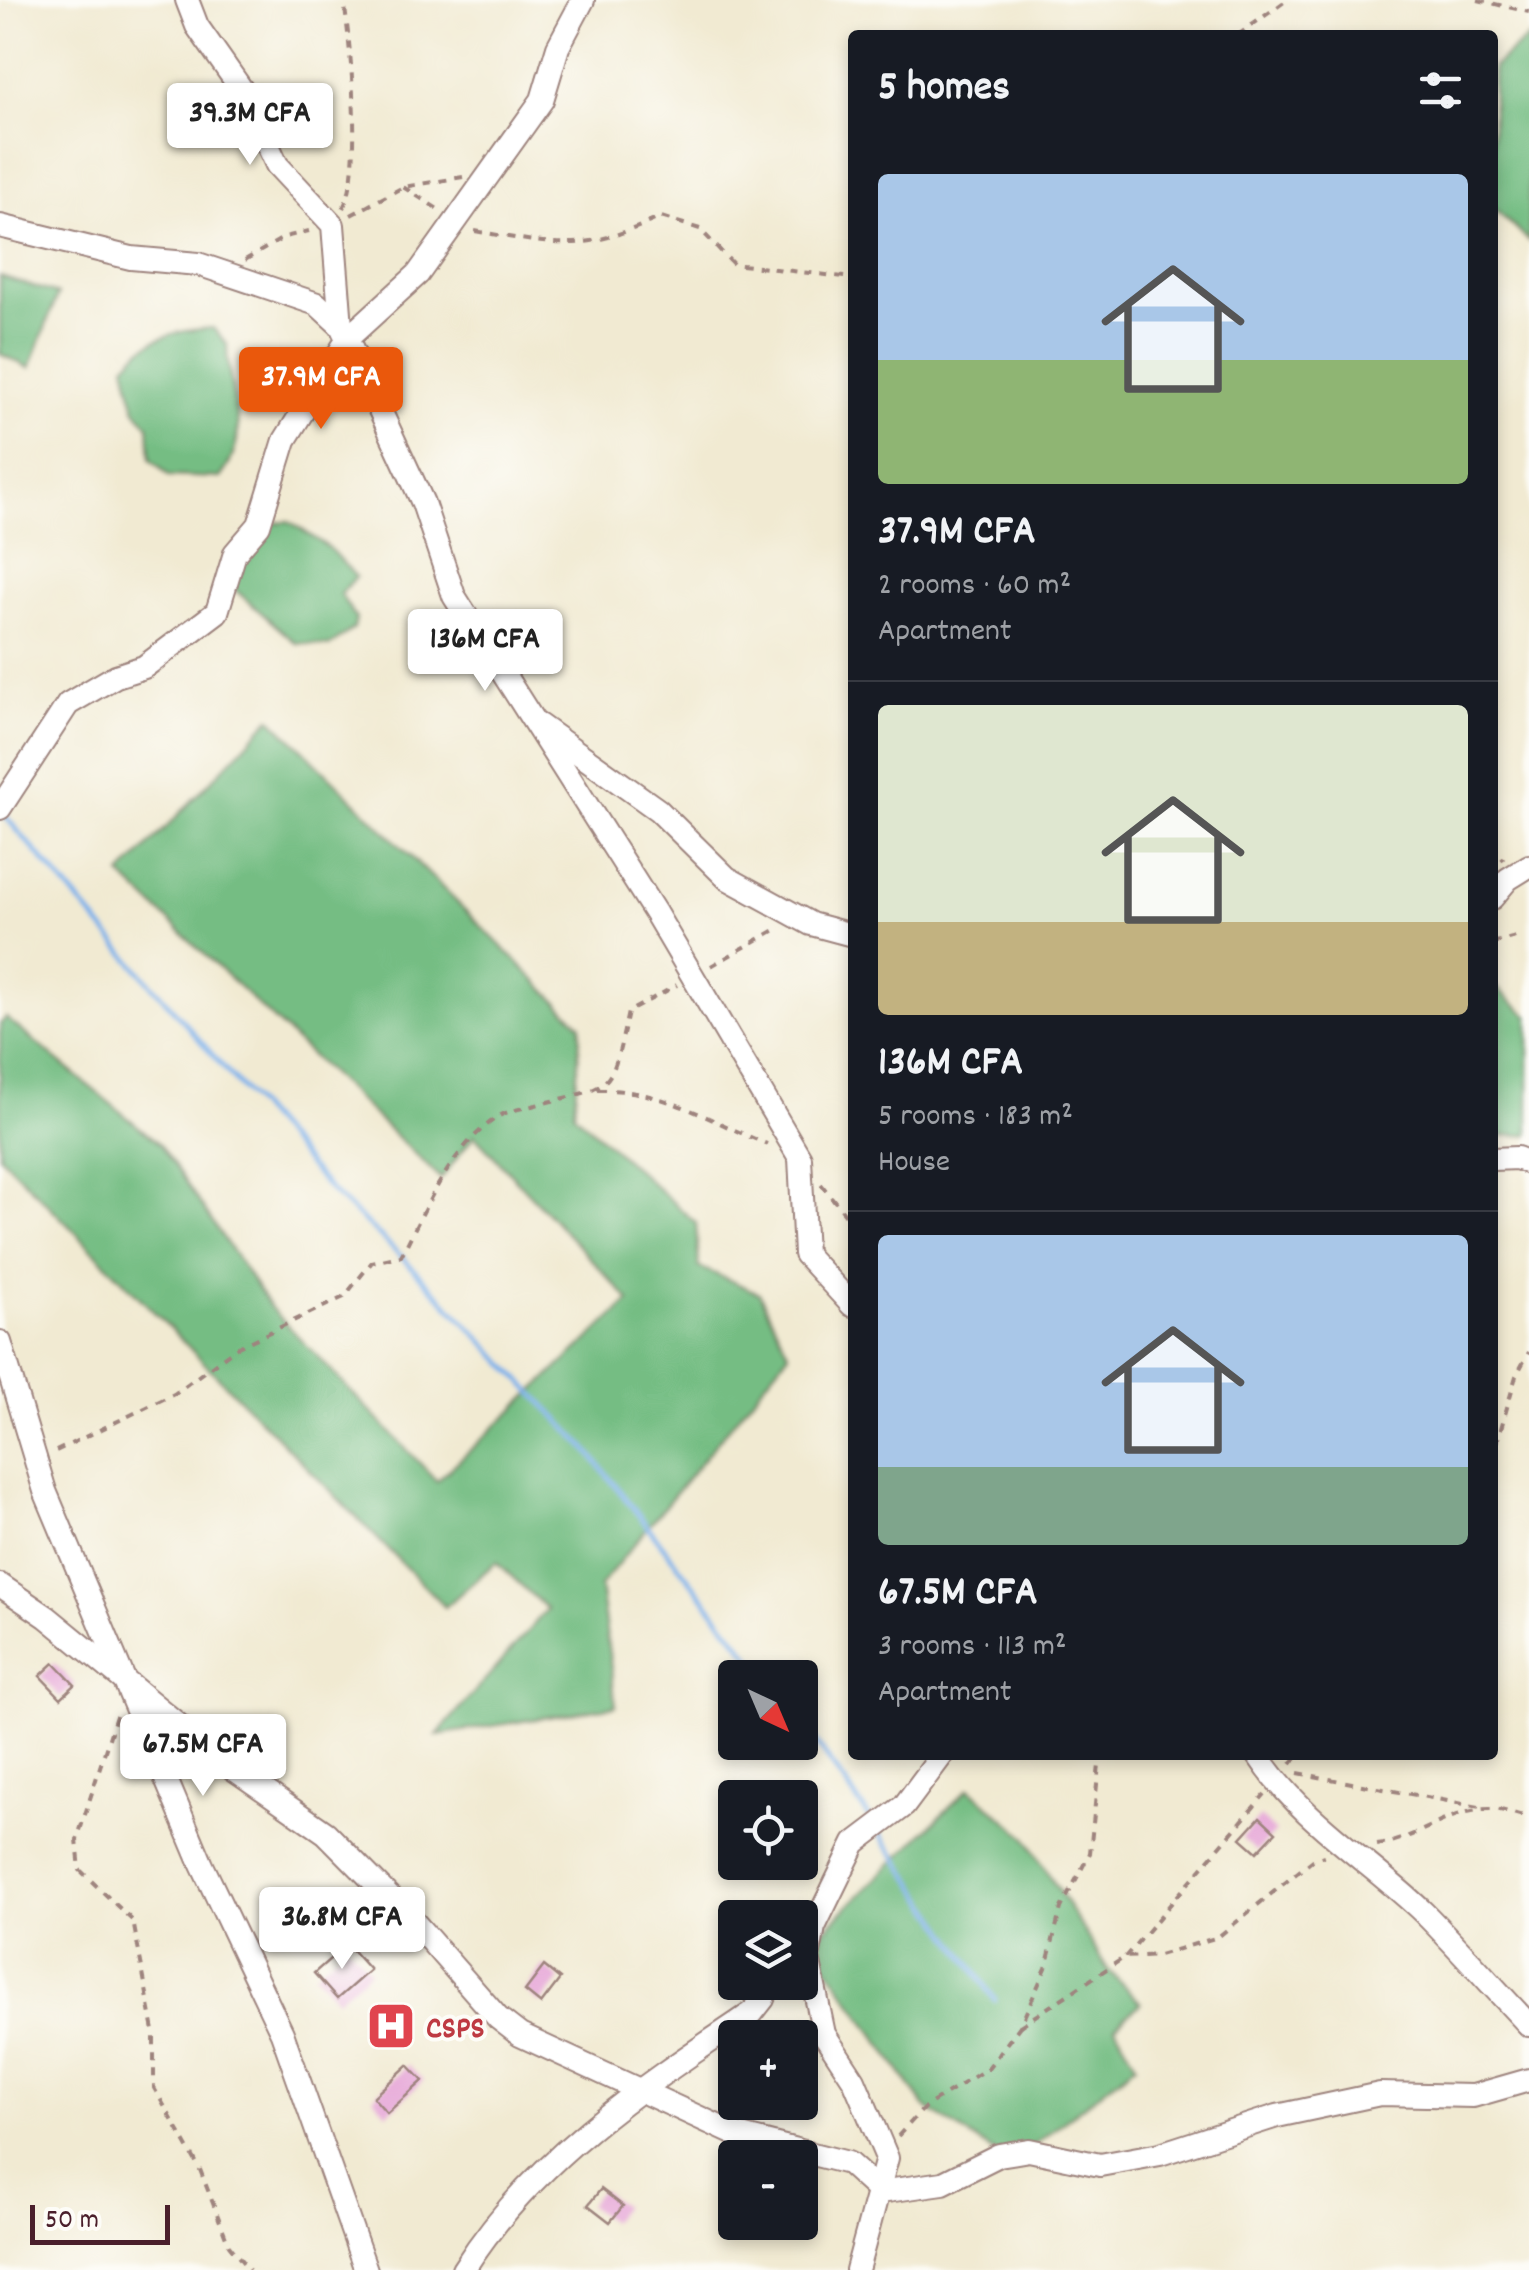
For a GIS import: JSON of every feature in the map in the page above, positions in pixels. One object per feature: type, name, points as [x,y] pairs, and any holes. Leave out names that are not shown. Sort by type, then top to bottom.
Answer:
[{"type":"street","points":[[187,0],[197,26],[244,93],[278,165],[334,225],[345,332],[423,504],[454,596],[692,976],[800,1158],[805,1254],[848,1301]]},
{"type":"street","points":[[0,808],[68,704],[116,676],[144,666],[218,612],[235,552],[259,525],[285,440],[345,332],[418,274],[542,100],[558,47],[583,0]]},
{"type":"street","points":[[0,226],[131,258],[198,264],[316,304],[345,332]]},
{"type":"street","points":[[533,721],[658,810],[727,878],[800,918],[848,934]]},
{"type":"street","points":[[1498,891],[1508,879],[1529,866]]},
{"type":"street","points":[[1498,1159],[1517,1158],[1529,1163]]},
{"type":"street","points":[[0,1342],[35,1460],[104,1638],[131,1689],[202,1865],[282,2033],[366,2270]]},
{"type":"street","points":[[0,1586],[47,1617],[224,1762],[326,1832],[414,1922],[498,2018],[520,2035],[737,2135],[848,2163],[880,2192]]},
{"type":"street","points":[[857,2270],[888,2158],[854,2080],[824,2034],[808,1958],[814,1927],[855,1843],[904,1806],[938,1760]]},
{"type":"street","points":[[1261,1760],[1276,1781],[1347,1848],[1425,1914],[1529,2025]]},
{"type":"street","points":[[818,1903],[829,1893]]},
{"type":"street","points":[[463,2270],[488,2231],[558,2157],[639,2090],[764,2000]]},
{"type":"street","points":[[880,2192],[943,2183],[1000,2155],[1029,2150],[1100,2165],[1160,2154],[1278,2116],[1380,2094],[1473,2096],[1529,2080]]},
{"type":"path","points":[[334,225],[348,200],[352,168],[350,48],[344,0]]},
{"type":"path","points":[[1245,30],[1288,0]]},
{"type":"path","points":[[1478,0],[1529,12]]},
{"type":"path","points":[[224,272],[285,238],[334,225],[403,188],[494,167]]},
{"type":"path","points":[[403,188],[476,232],[577,246],[611,240],[662,217],[700,229],[733,264],[848,278]]},
{"type":"path","points":[[598,1090],[614,1075],[628,1012],[800,918]]},
{"type":"path","points":[[1498,942],[1520,936]]},
{"type":"path","points":[[35,1460],[174,1394],[236,1348],[344,1297],[372,1262],[400,1256],[442,1178],[474,1135],[500,1114],[598,1090],[631,1089],[671,1100],[800,1158],[848,1218]]},
{"type":"path","points":[[1498,1439],[1516,1376],[1529,1352]]},
{"type":"path","points":[[131,1689],[110,1725],[77,1840],[80,1870],[133,1921],[154,2031],[154,2088],[200,2168],[228,2245],[249,2270]]},
{"type":"path","points":[[888,2158],[900,2131],[926,2107],[988,2068],[1020,2026],[1046,1968],[1061,1908],[1090,1853],[1099,1760]]},
{"type":"path","points":[[1294,1760],[1286,1770],[1346,1785],[1529,1818]]},
{"type":"path","points":[[1020,2026],[1125,1957],[1276,1781]]},
{"type":"path","points":[[1125,1957],[1159,1954],[1218,1937],[1314,1860],[1347,1848],[1397,1842],[1459,1816],[1490,1809]]},
{"type":"green space","points":[[1529,37],[1529,241],[1498,213],[1498,63]]},
{"type":"green space","points":[[0,276],[58,294],[30,368],[0,354]]},
{"type":"green space","points":[[213,328],[227,344],[237,413],[231,461],[220,478],[169,476],[151,459],[149,426],[135,408],[125,365],[144,347],[165,336]]},
{"type":"green space","points":[[289,521],[329,548],[356,577],[340,594],[356,619],[354,628],[330,646],[296,643],[226,582],[259,525]]},
{"type":"green space","points":[[271,718],[581,1025],[574,1113],[696,1223],[699,1267],[759,1293],[789,1353],[600,1586],[616,1706],[437,1735],[547,1609],[496,1562],[445,1607],[0,1156],[0,1024],[6,1018],[160,1144],[269,1306],[437,1481],[630,1301],[474,1135],[441,1179],[121,875]]},
{"type":"green space","points":[[1498,989],[1529,1016],[1529,1135],[1498,1136]]},
{"type":"green space","points":[[969,1788],[1025,1836],[1108,1970],[1141,2003],[1115,2026],[1136,2064],[1034,2145],[999,2155],[925,2107],[818,1953],[818,1936]]},
{"type":"building","points":[[54,1663],[75,1685],[61,1698],[40,1676]]},
{"type":"building","points":[[1260,1817],[1276,1832],[1257,1852],[1241,1838]]},
{"type":"building","points":[[347,1944],[370,1970],[337,1999],[314,1973]]},
{"type":"building","points":[[544,1966],[560,1979],[541,2004],[525,1991]]},
{"type":"building","points":[[408,2065],[423,2081],[387,2113],[373,2097]]},
{"type":"building","points":[[601,2189],[623,2206],[610,2222],[588,2205]]},
{"type":"waterway","points":[[5,816],[330,1190],[401,1256],[585,1447],[753,1660]]},
{"type":"waterway","points":[[818,1745],[871,1820]]},
{"type":"waterway","points":[[880,1834],[995,2000]]},
{"type":"place","name":"CSPS","points":[[391,2026]]}]
